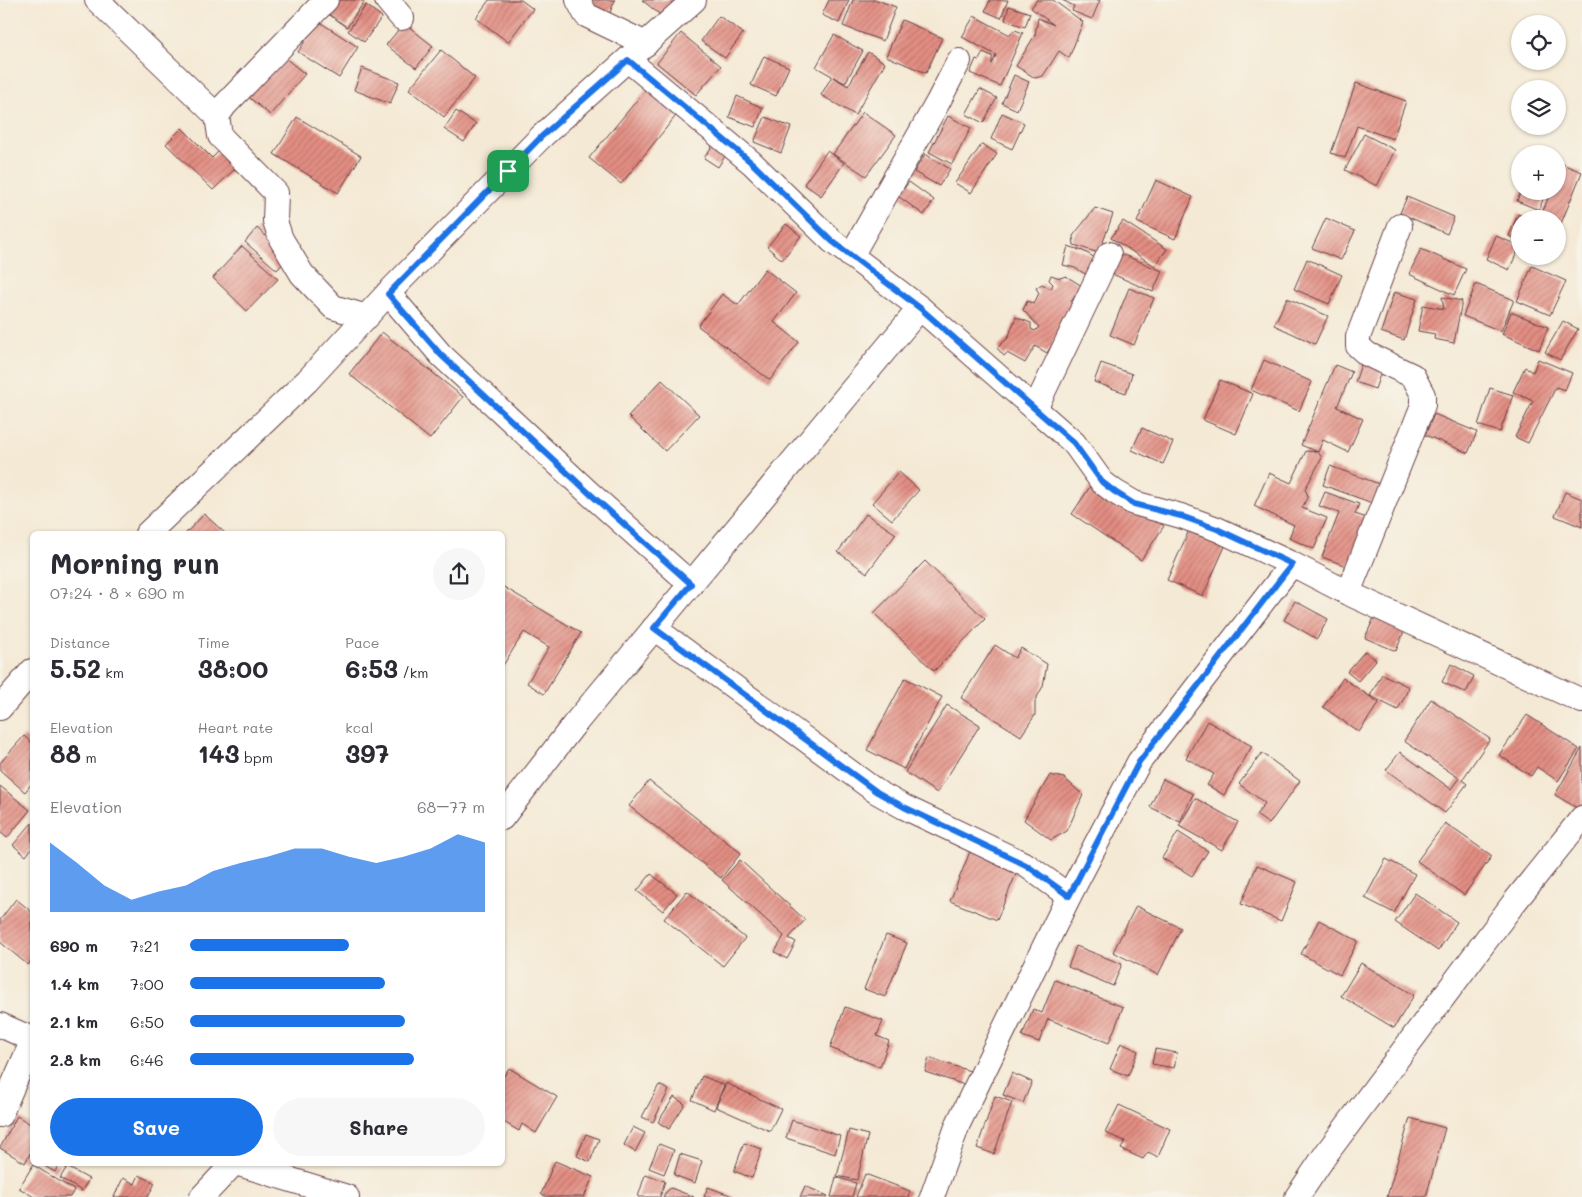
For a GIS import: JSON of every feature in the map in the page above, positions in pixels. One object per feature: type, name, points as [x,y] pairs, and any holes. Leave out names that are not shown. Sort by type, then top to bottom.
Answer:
[{"type":"street","points":[[97,0],[218,116]]},
{"type":"street","points":[[326,0],[225,105],[218,116],[220,136],[276,193],[275,221],[281,239],[302,274],[334,307],[367,317]]},
{"type":"street","points":[[578,0],[586,15],[646,44]]},
{"type":"street","points":[[150,531],[307,381],[335,349],[541,137],[694,0]]},
{"type":"street","points":[[628,60],[752,163],[832,241],[920,308],[1074,443],[1102,482],[1134,504],[1181,516],[1217,529],[1348,593],[1582,701]]},
{"type":"street","points":[[851,256],[959,61]]},
{"type":"street","points":[[1348,593],[1423,405],[1422,395],[1413,376],[1367,354],[1358,346],[1358,338],[1400,226]]},
{"type":"street","points":[[1035,409],[1109,254]]},
{"type":"street","points":[[388,294],[441,355],[588,492],[691,584]]},
{"type":"street","points":[[505,814],[573,726],[920,308]]},
{"type":"street","points":[[932,1197],[958,1124],[1069,896],[1139,762],[1292,564]]},
{"type":"street","points":[[654,628],[877,792],[904,807],[1026,865],[1069,896]]},
{"type":"street","points":[[0,690],[30,655]]},
{"type":"street","points":[[0,708],[30,673]]},
{"type":"street","points":[[1297,1197],[1326,1154],[1513,904],[1582,818]]},
{"type":"street","points":[[0,1025],[30,1039]]},
{"type":"street","points":[[0,1115],[30,1045]]},
{"type":"street","points":[[202,1197],[231,1166]]},
{"type":"street","points":[[246,1166],[347,1197]]},
{"type":"building","points":[[332,0],[360,0],[364,2],[347,27],[324,11]]},
{"type":"building","points":[[489,0],[521,0],[533,9],[508,42],[476,18]]},
{"type":"building","points":[[587,0],[615,0],[609,15],[585,4]]},
{"type":"building","points":[[642,0],[676,0],[663,17]]},
{"type":"building","points":[[829,0],[849,0],[839,23],[822,15]]},
{"type":"building","points":[[853,0],[877,0],[896,7],[883,41],[843,26]]},
{"type":"building","points":[[990,0],[1008,0],[1001,18],[985,11]]},
{"type":"building","points":[[1037,0],[1053,0],[1083,22],[1069,58],[1059,51],[1043,76],[1035,78],[1016,66],[1035,35],[1038,18],[1054,25],[1031,8]]},
{"type":"building","points":[[1062,0],[1100,0],[1092,19],[1072,11],[1074,6]]},
{"type":"building","points":[[366,5],[382,17],[364,42],[348,31]]},
{"type":"building","points":[[1009,6],[1030,13],[1025,27],[1005,20]]},
{"type":"building","points":[[719,16],[743,33],[725,58],[701,41]]},
{"type":"building","points":[[974,16],[1010,35],[1015,30],[1023,33],[1000,86],[970,73],[976,59],[979,60],[983,52],[992,56],[992,64],[996,55],[962,37]]},
{"type":"building","points":[[902,20],[942,38],[926,73],[886,56]]},
{"type":"building","points":[[318,21],[358,47],[339,78],[298,52]]},
{"type":"building","points":[[404,23],[433,46],[416,68],[386,45]]},
{"type":"building","points":[[681,33],[721,66],[696,95],[657,63]]},
{"type":"building","points":[[834,35],[863,51],[845,83],[833,77],[848,86],[868,52],[885,63],[855,115],[821,95],[832,76],[816,67]]},
{"type":"building","points":[[441,50],[475,78],[444,117],[409,89]]},
{"type":"building","points":[[279,53],[305,74],[270,115],[245,94]]},
{"type":"building","points":[[764,56],[789,67],[776,96],[751,85]]},
{"type":"building","points":[[362,68],[399,82],[390,104],[354,90]]},
{"type":"building","points":[[1014,75],[1029,82],[1017,110],[1002,103]]},
{"type":"building","points":[[652,82],[683,107],[621,184],[589,158]]},
{"type":"building","points":[[1356,83],[1406,101],[1393,139],[1357,126],[1345,158],[1331,153]]},
{"type":"building","points":[[980,89],[997,98],[983,123],[966,114]]},
{"type":"building","points":[[737,96],[763,108],[755,127],[729,117]]},
{"type":"building","points":[[456,111],[476,124],[464,142],[444,129]]},
{"type":"building","points":[[863,112],[896,135],[866,176],[833,154]]},
{"type":"building","points":[[1002,113],[1024,123],[1012,149],[991,139]]},
{"type":"building","points":[[948,116],[971,128],[952,164],[929,152]]},
{"type":"building","points":[[297,117],[361,156],[338,193],[274,154]]},
{"type":"building","points":[[765,117],[791,127],[781,153],[754,142]]},
{"type":"building","points":[[182,128],[212,158],[219,151],[236,168],[213,190],[166,144]]},
{"type":"building","points":[[1364,134],[1395,150],[1377,186],[1345,170]]},
{"type":"building","points":[[717,139],[731,147],[718,167],[704,158]]},
{"type":"building","points":[[982,144],[997,154],[971,193],[955,183]]},
{"type":"building","points":[[827,151],[844,163],[821,196],[804,184]]},
{"type":"building","points":[[925,154],[950,169],[939,186],[914,172]]},
{"type":"building","points":[[1566,166],[1582,172],[1566,211],[1543,210],[1547,200],[1566,200]]},
{"type":"building","points":[[1156,180],[1193,197],[1175,239],[1137,222]]},
{"type":"building","points":[[909,182],[934,200],[924,215],[898,196]]},
{"type":"building","points":[[1407,197],[1454,217],[1447,234],[1400,213]]},
{"type":"building","points":[[1517,200],[1543,200],[1539,210]]},
{"type":"building","points":[[1095,208],[1113,214],[1099,253],[1074,245],[1073,236]]},
{"type":"building","points":[[1326,218],[1355,231],[1341,260],[1312,248]]},
{"type":"building","points":[[1123,221],[1167,249],[1155,266],[1111,238]]},
{"type":"building","points":[[786,224],[801,236],[782,260],[767,247]]},
{"type":"building","points":[[257,228],[289,257],[277,270],[245,242]]},
{"type":"building","points":[[1496,236],[1511,242],[1511,265],[1509,270],[1486,259]]},
{"type":"building","points":[[242,246],[278,279],[247,311],[213,278]]},
{"type":"building","points":[[1068,246],[1083,251],[1099,260],[1089,276],[1075,268],[1063,265]]},
{"type":"building","points":[[1421,249],[1466,269],[1454,295],[1409,274]]},
{"type":"building","points":[[1119,253],[1162,271],[1153,292],[1110,273]]},
{"type":"building","points":[[1307,259],[1342,275],[1329,304],[1294,289]]},
{"type":"building","points":[[1532,266],[1566,281],[1550,315],[1517,301]]},
{"type":"building","points":[[765,269],[796,293],[774,322],[799,342],[770,380],[698,326],[722,294],[738,305]]},
{"type":"building","points":[[1051,275],[1060,278],[1066,276],[1082,286],[1071,302],[1076,304],[1047,353],[1035,346],[1025,363],[1007,353],[1004,356],[997,348],[1008,338],[1016,317],[1031,323],[1031,329],[1035,331],[1039,327],[1023,310],[1027,301],[1034,304],[1039,293],[1036,288],[1042,284],[1051,289],[1053,284],[1049,280]]},
{"type":"building","points":[[1476,284],[1514,300],[1501,331],[1463,316]]},
{"type":"building","points":[[1129,288],[1154,298],[1134,345],[1110,335]]},
{"type":"building","points":[[1394,292],[1417,299],[1404,340],[1381,332]]},
{"type":"building","points":[[1442,297],[1462,301],[1454,343],[1434,339],[1435,334],[1418,331],[1423,305],[1444,309]]},
{"type":"building","points":[[1287,298],[1328,316],[1315,344],[1274,325]]},
{"type":"building","points":[[1511,312],[1548,327],[1539,350],[1502,334]]},
{"type":"building","points":[[1563,321],[1578,329],[1560,360],[1545,352]]},
{"type":"building","points":[[382,332],[463,397],[430,439],[349,374]]},
{"type":"building","points":[[1364,356],[1382,369],[1375,389],[1355,382]]},
{"type":"building","points":[[1538,359],[1572,373],[1565,390],[1556,387],[1528,443],[1515,437],[1533,401],[1513,392],[1525,367],[1533,372]]},
{"type":"building","points":[[1264,360],[1312,382],[1299,411],[1251,390]]},
{"type":"building","points":[[1101,363],[1132,374],[1126,393],[1094,382]]},
{"type":"building","points":[[1335,365],[1352,372],[1337,407],[1363,419],[1348,452],[1323,440],[1318,452],[1301,445]]},
{"type":"building","points":[[662,380],[699,415],[665,451],[628,416]]},
{"type":"building","points":[[1220,380],[1253,394],[1236,434],[1203,420]]},
{"type":"building","points":[[1490,388],[1513,395],[1500,432],[1478,425]]},
{"type":"building","points":[[1434,414],[1477,432],[1468,453],[1425,435]]},
{"type":"building","points":[[1142,428],[1173,442],[1163,464],[1132,450]]},
{"type":"building","points":[[1306,451],[1318,452],[1322,458],[1305,489],[1308,496],[1302,508],[1327,518],[1314,549],[1289,538],[1294,525],[1254,506],[1269,473],[1291,483]]},
{"type":"building","points":[[1330,466],[1382,485],[1375,504],[1323,485]]},
{"type":"building","points":[[899,472],[919,490],[892,520],[872,503]]},
{"type":"building","points":[[1095,479],[1164,526],[1141,560],[1072,514]]},
{"type":"building","points":[[1325,492],[1359,504],[1355,514],[1367,518],[1349,567],[1322,557],[1339,513],[1319,506]]},
{"type":"building","points":[[1565,492],[1582,499],[1582,527],[1555,516]]},
{"type":"building","points":[[204,514],[223,531],[188,531]]},
{"type":"building","points":[[866,514],[896,534],[867,573],[838,552]]},
{"type":"building","points":[[1190,528],[1226,544],[1203,596],[1167,580]]},
{"type":"building","points":[[925,561],[985,619],[934,671],[874,613]]},
{"type":"building","points":[[505,588],[581,633],[544,694],[527,683],[549,647],[524,632],[505,662]]},
{"type":"building","points":[[1295,601],[1328,619],[1317,639],[1284,620]]},
{"type":"building","points":[[1376,613],[1406,626],[1396,651],[1365,638]]},
{"type":"building","points":[[995,645],[1015,658],[1021,648],[1047,664],[1043,686],[1035,701],[1035,715],[1021,736],[961,698]]},
{"type":"building","points":[[1365,651],[1376,660],[1358,681],[1347,672]]},
{"type":"building","points":[[1451,664],[1474,676],[1466,693],[1442,682]]},
{"type":"building","points":[[1382,674],[1409,687],[1398,710],[1370,696]]},
{"type":"building","points":[[905,678],[942,697],[904,769],[867,750]]},
{"type":"building","points":[[1343,678],[1379,703],[1359,732],[1323,707]]},
{"type":"building","points":[[1431,699],[1490,739],[1462,780],[1467,784],[1445,813],[1386,770],[1400,752],[1451,789],[1459,778],[1404,741]]},
{"type":"building","points":[[947,705],[980,725],[937,793],[905,772]]},
{"type":"building","points":[[1527,715],[1579,749],[1558,781],[1537,767],[1531,776],[1499,755]]},
{"type":"building","points":[[1207,721],[1252,746],[1224,795],[1207,785],[1214,774],[1186,758]]},
{"type":"building","points":[[24,736],[30,741],[30,786],[25,792],[0,770],[0,763]]},
{"type":"building","points":[[1582,748],[1582,811],[1555,795]]},
{"type":"building","points":[[1262,753],[1300,781],[1269,824],[1256,815],[1265,803],[1239,784]]},
{"type":"building","points":[[1050,775],[1064,778],[1083,795],[1067,831],[1051,840],[1024,820]]},
{"type":"building","points":[[1163,779],[1193,794],[1180,822],[1150,807]]},
{"type":"building","points":[[649,781],[741,853],[721,878],[629,806]]},
{"type":"building","points":[[0,786],[30,810],[7,838],[0,832]]},
{"type":"building","points":[[1195,798],[1238,822],[1222,850],[1179,826]]},
{"type":"building","points":[[1445,823],[1492,856],[1464,895],[1417,861]]},
{"type":"building","points":[[30,825],[30,851],[26,856],[13,845]]},
{"type":"building","points":[[1178,832],[1208,851],[1192,876],[1162,858]]},
{"type":"building","points":[[971,849],[1018,869],[997,920],[950,901]]},
{"type":"building","points":[[1386,859],[1415,874],[1394,913],[1365,898]]},
{"type":"building","points":[[740,860],[805,920],[789,938],[796,942],[787,959],[775,952],[784,936],[722,880]]},
{"type":"building","points":[[1257,865],[1297,882],[1281,921],[1241,904]]},
{"type":"building","points":[[651,874],[677,894],[663,911],[637,891]]},
{"type":"building","points":[[687,891],[745,938],[723,966],[664,919]]},
{"type":"building","points":[[1415,893],[1457,922],[1438,951],[1395,922]]},
{"type":"building","points":[[16,899],[30,910],[30,962],[28,965],[0,942],[0,920]]},
{"type":"building","points":[[1136,906],[1181,928],[1158,975],[1113,952]]},
{"type":"building","points":[[1319,920],[1358,941],[1340,975],[1301,954]]},
{"type":"building","points":[[886,935],[907,943],[885,997],[864,989]]},
{"type":"building","points":[[1076,946],[1122,964],[1113,986],[1068,967]]},
{"type":"building","points":[[1361,963],[1414,995],[1394,1028],[1341,996]]},
{"type":"building","points":[[1055,980],[1123,1007],[1109,1043],[1048,1019],[1039,1042],[1022,1036],[1033,1009],[1042,1013]]},
{"type":"building","points":[[845,1007],[883,1021],[877,1036],[889,1041],[880,1067],[830,1048]]},
{"type":"building","points":[[1121,1043],[1138,1051],[1128,1076],[1110,1069]]},
{"type":"building","points":[[1155,1049],[1177,1053],[1174,1068],[1152,1064]]},
{"type":"building","points":[[929,1058],[970,1071],[965,1085],[925,1072]]},
{"type":"building","points":[[509,1068],[557,1097],[536,1133],[522,1124],[519,1131],[505,1123],[505,1074]]},
{"type":"building","points":[[1012,1073],[1032,1082],[1023,1103],[1003,1095]]},
{"type":"building","points":[[702,1076],[724,1085],[714,1110],[692,1100]]},
{"type":"building","points":[[726,1083],[781,1109],[770,1131],[716,1107]]},
{"type":"building","points":[[659,1085],[669,1090],[653,1122],[642,1117]]},
{"type":"building","points":[[995,1096],[1012,1102],[994,1154],[977,1148]]},
{"type":"building","points":[[674,1097],[685,1104],[669,1129],[658,1122]]},
{"type":"building","points":[[1119,1105],[1170,1129],[1158,1157],[1148,1152],[1143,1159],[1121,1149],[1125,1141],[1105,1133]]},
{"type":"building","points":[[17,1116],[30,1124],[30,1154],[25,1163],[0,1148]]},
{"type":"building","points":[[1410,1118],[1445,1128],[1426,1197],[1387,1197]]},
{"type":"building","points":[[792,1120],[840,1136],[835,1154],[786,1138]]},
{"type":"building","points":[[633,1127],[645,1133],[635,1152],[624,1145]]},
{"type":"building","points":[[849,1130],[868,1135],[857,1180],[837,1176]]},
{"type":"building","points":[[586,1134],[599,1139],[590,1162],[577,1156]]},
{"type":"building","points":[[744,1143],[762,1149],[752,1178],[734,1171]]},
{"type":"building","points":[[659,1144],[674,1150],[664,1174],[649,1168]]},
{"type":"building","points":[[680,1154],[702,1161],[695,1183],[674,1175]]},
{"type":"building","points":[[555,1161],[593,1177],[584,1197],[547,1197],[541,1194]]},
{"type":"building","points":[[32,1166],[35,1166],[74,1190],[70,1197],[34,1197],[19,1188]]},
{"type":"building","points":[[44,1166],[58,1166],[55,1172]]},
{"type":"building","points":[[67,1167],[89,1179],[82,1191],[60,1178]]},
{"type":"building","points":[[865,1174],[910,1191],[908,1197],[856,1197]]},
{"type":"building","points":[[139,1175],[155,1183],[148,1197],[114,1197],[123,1178],[135,1184]]},
{"type":"building","points":[[645,1175],[665,1181],[660,1197],[638,1197]]},
{"type":"building","points":[[836,1177],[856,1183],[852,1197],[831,1197]]},
{"type":"building","points":[[805,1186],[828,1196],[800,1197]]},
{"type":"building","points":[[708,1187],[735,1197],[704,1197]]},
{"type":"building","points":[[671,1188],[694,1197],[663,1197]]},
{"type":"route","points":[[628,60],[752,163],[832,241],[920,308],[1074,443],[1102,482],[1115,492],[1134,504],[1181,516],[1217,529],[1292,564],[1139,762],[1069,896],[1026,865],[904,807],[877,792],[654,628],[691,584],[588,492],[441,355],[388,294],[508,171],[541,137],[628,60]]}]
